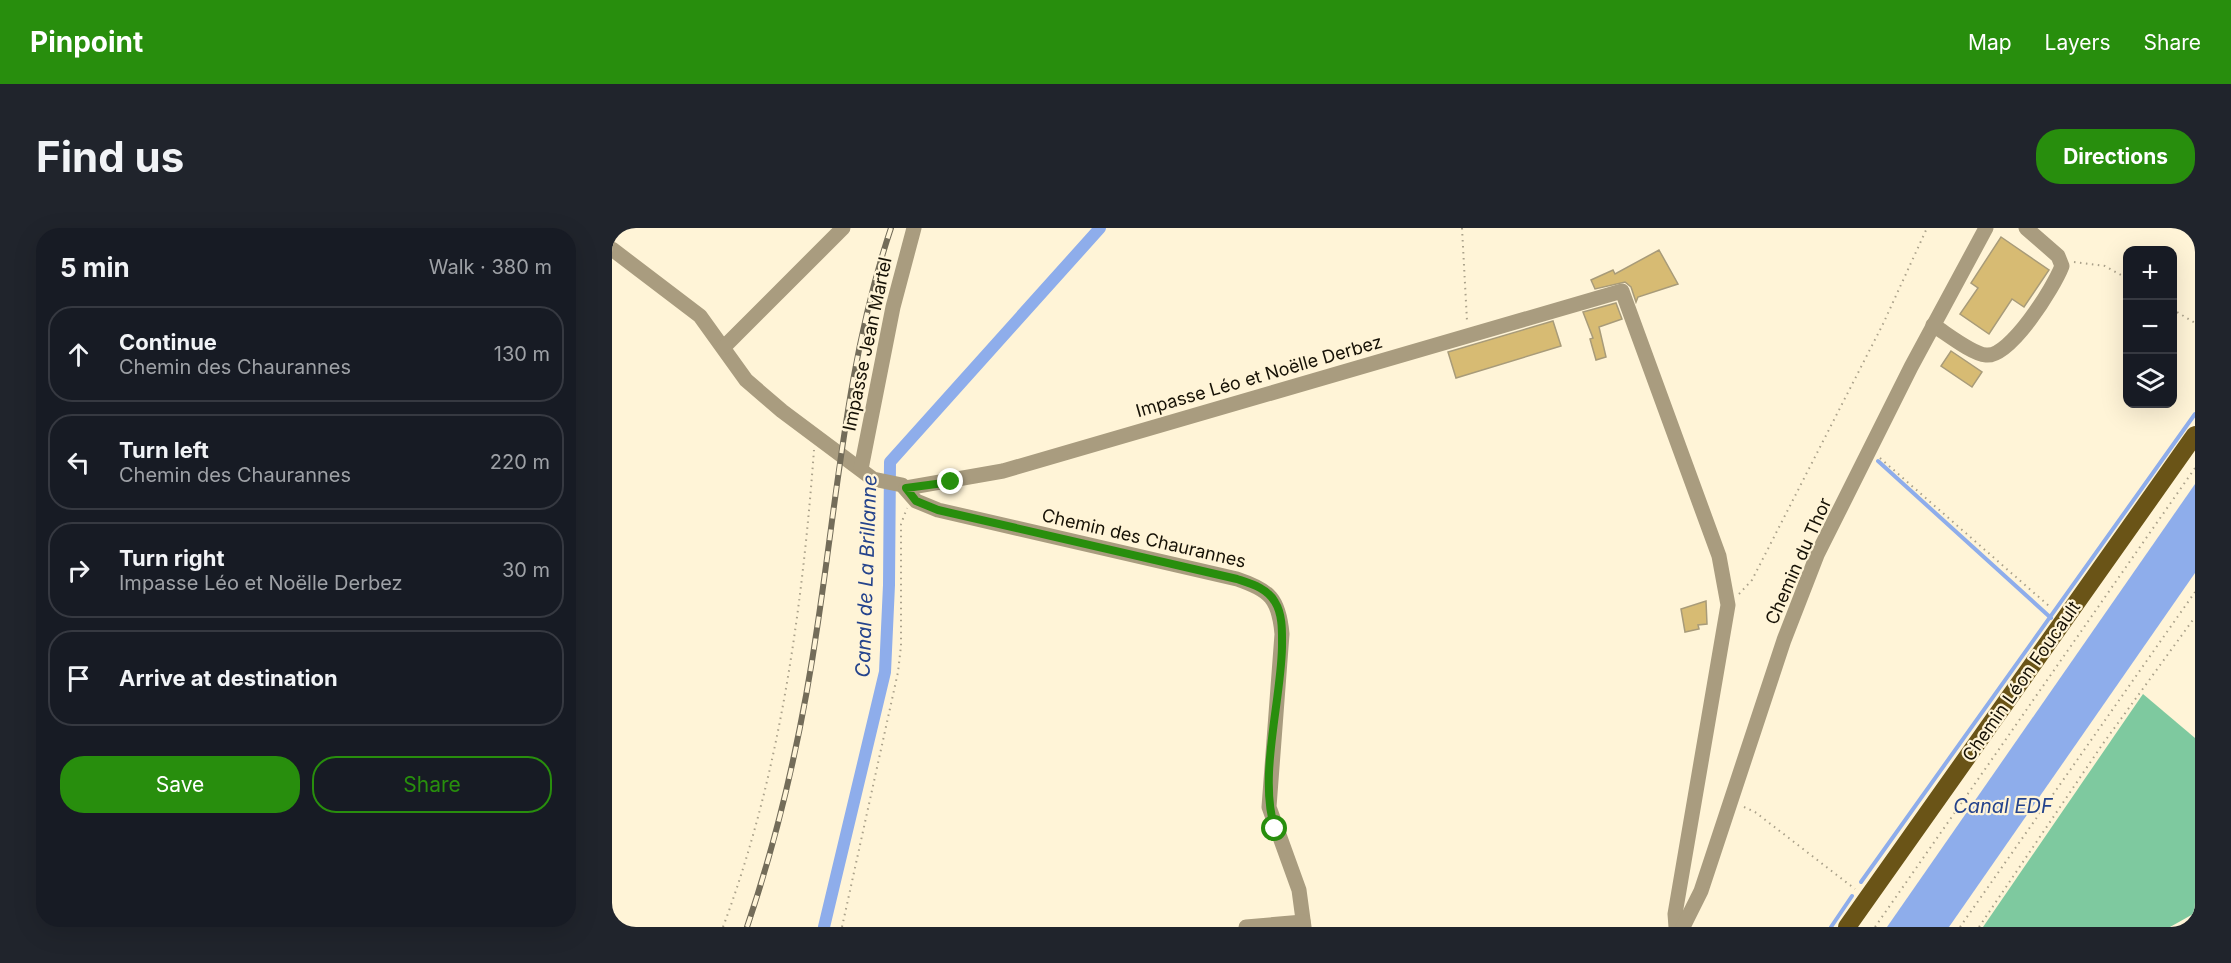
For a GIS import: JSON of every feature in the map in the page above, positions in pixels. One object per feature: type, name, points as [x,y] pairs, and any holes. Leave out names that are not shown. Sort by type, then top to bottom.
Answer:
[{"type":"main road","name":"Chemin Léon Foucault","points":[[1846,927],[2195,435]]},
{"type":"street","points":[[724,346],[843,228]]},
{"type":"street","name":"Impasse Jean Martel","points":[[861,469],[893,307],[914,228]]},
{"type":"street","name":"Chemin du Thor","points":[[1683,927],[1701,891],[1800,596],[1817,555],[1933,325],[1986,228]]},
{"type":"street","points":[[1933,325],[1980,353],[1995,354],[2019,335],[2060,270],[2061,262],[2055,253],[2026,228]]},
{"type":"street","points":[[612,249],[700,316],[724,346],[735,367],[751,385],[815,435]]},
{"type":"street","name":"Impasse Léo et Noëlle Derbez","points":[[899,488],[1003,471],[1620,291],[1623,293],[1719,556],[1728,605]]},
{"type":"street","name":"Chemin des Chaurannes","points":[[815,435],[861,469],[955,514],[1237,579],[1259,587],[1270,595],[1279,610],[1282,634],[1269,807],[1299,890],[1304,924]]},
{"type":"street","points":[[1676,927],[1674,917],[1728,605]]},
{"type":"street","points":[[1246,927],[1304,924]]},
{"type":"path","points":[[1462,228],[1468,326]]},
{"type":"path","points":[[1728,605],[1752,580],[1883,324],[1927,228]]},
{"type":"path","points":[[2061,262],[2105,266],[2123,277]]},
{"type":"path","points":[[2177,312],[2195,323]]},
{"type":"path","points":[[723,927],[753,839],[780,724],[803,560],[815,435]]},
{"type":"path","points":[[1871,450],[2049,606]]},
{"type":"path","points":[[1875,927],[2195,468]]},
{"type":"path","points":[[842,927],[902,646],[902,524],[906,509],[899,488]]},
{"type":"path","points":[[1960,927],[2195,592]]},
{"type":"path","points":[[1979,927],[2102,745],[2195,617]]},
{"type":"path","points":[[1729,804],[1745,807],[1755,812],[1868,897]]},
{"type":"path","points":[[2186,927],[2195,922]]},
{"type":"green space","points":[[2143,694],[2195,738],[2195,913],[2170,927],[1983,927]]},
{"type":"water","name":"Canal EDF","points":[[2195,484],[2195,573],[1949,927],[1887,927]]},
{"type":"building","points":[[2001,237],[2049,270],[2024,307],[2012,299],[1989,334],[1960,314],[1978,288],[1971,283]]},
{"type":"building","points":[[1659,250],[1678,284],[1638,297],[1636,302],[1631,287],[1625,282],[1595,289],[1591,280],[1613,270],[1615,274]]},
{"type":"building","points":[[1616,303],[1622,319],[1599,327],[1606,357],[1596,360],[1590,339],[1593,338],[1583,312]]},
{"type":"building","points":[[1553,321],[1561,346],[1456,378],[1448,352]]},
{"type":"building","points":[[1951,351],[1982,372],[1972,387],[1941,366]]},
{"type":"building","points":[[1706,601],[1707,624],[1698,625],[1699,629],[1685,632],[1681,609]]},
{"type":"waterway","name":"Canal de La Brillanne","points":[[824,927],[885,672],[889,585],[890,462],[1100,228]]},
{"type":"waterway","points":[[1861,882],[2195,414]]},
{"type":"waterway","points":[[1878,461],[2051,618]]},
{"type":"waterway","points":[[1831,927],[1852,896]]},
{"type":"railway","points":[[747,927],[770,852],[798,738],[812,661],[854,374],[876,276],[891,228]]},
{"type":"route","points":[[951,482],[906,488],[916,501],[938,510],[1237,579],[1259,587],[1270,595],[1279,610],[1282,634],[1269,789],[1269,807],[1275,829]]}]
